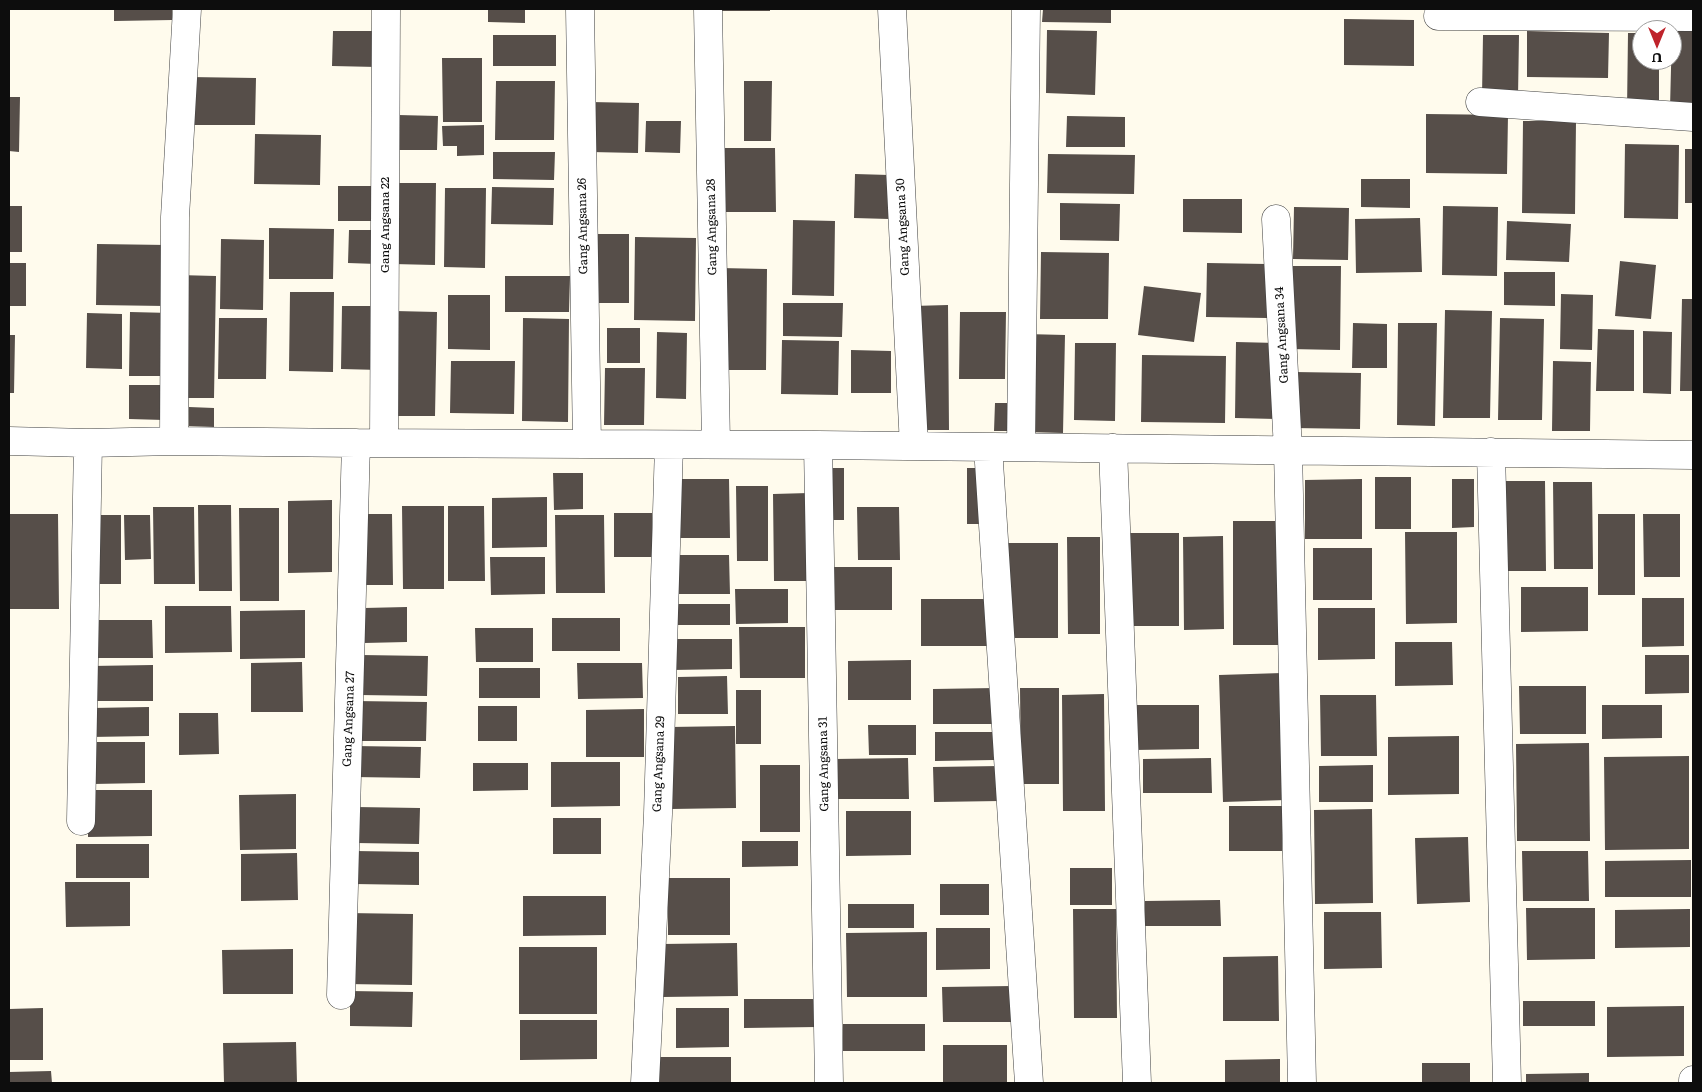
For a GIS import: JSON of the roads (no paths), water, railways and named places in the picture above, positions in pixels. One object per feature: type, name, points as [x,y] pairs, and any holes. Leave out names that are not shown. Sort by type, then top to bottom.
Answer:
[{"type":"street","points":[[174,440],[175,217],[187,9]]},
{"type":"street","name":"Gang Angsana 22","points":[[384,442],[386,9]]},
{"type":"street","name":"Gang Angsana 26","points":[[580,9],[587,444]]},
{"type":"street","name":"Gang Angsana 28","points":[[708,9],[716,444]]},
{"type":"street","name":"Gang Angsana 30","points":[[892,9],[914,446]]},
{"type":"street","points":[[1021,447],[1026,9]]},
{"type":"street","points":[[1438,16],[1693,17]]},
{"type":"street","points":[[1480,102],[1693,117]]},
{"type":"street","name":"Gang Angsana 34","points":[[1276,220],[1288,450],[1302,1083]]},
{"type":"street","points":[[9,441],[88,443],[174,440],[356,443],[716,444],[1693,455]]},
{"type":"street","points":[[81,821],[88,443]]},
{"type":"street","name":"Gang Angsana 27","points":[[341,995],[356,443]]},
{"type":"street","name":"Gang Angsana 29","points":[[645,1083],[658,814],[669,445]]},
{"type":"street","name":"Gang Angsana 31","points":[[818,445],[829,1083]]},
{"type":"street","points":[[988,447],[1029,1083]]},
{"type":"street","points":[[1113,448],[1137,1083]]},
{"type":"street","points":[[1490,452],[1507,1083]]}]
